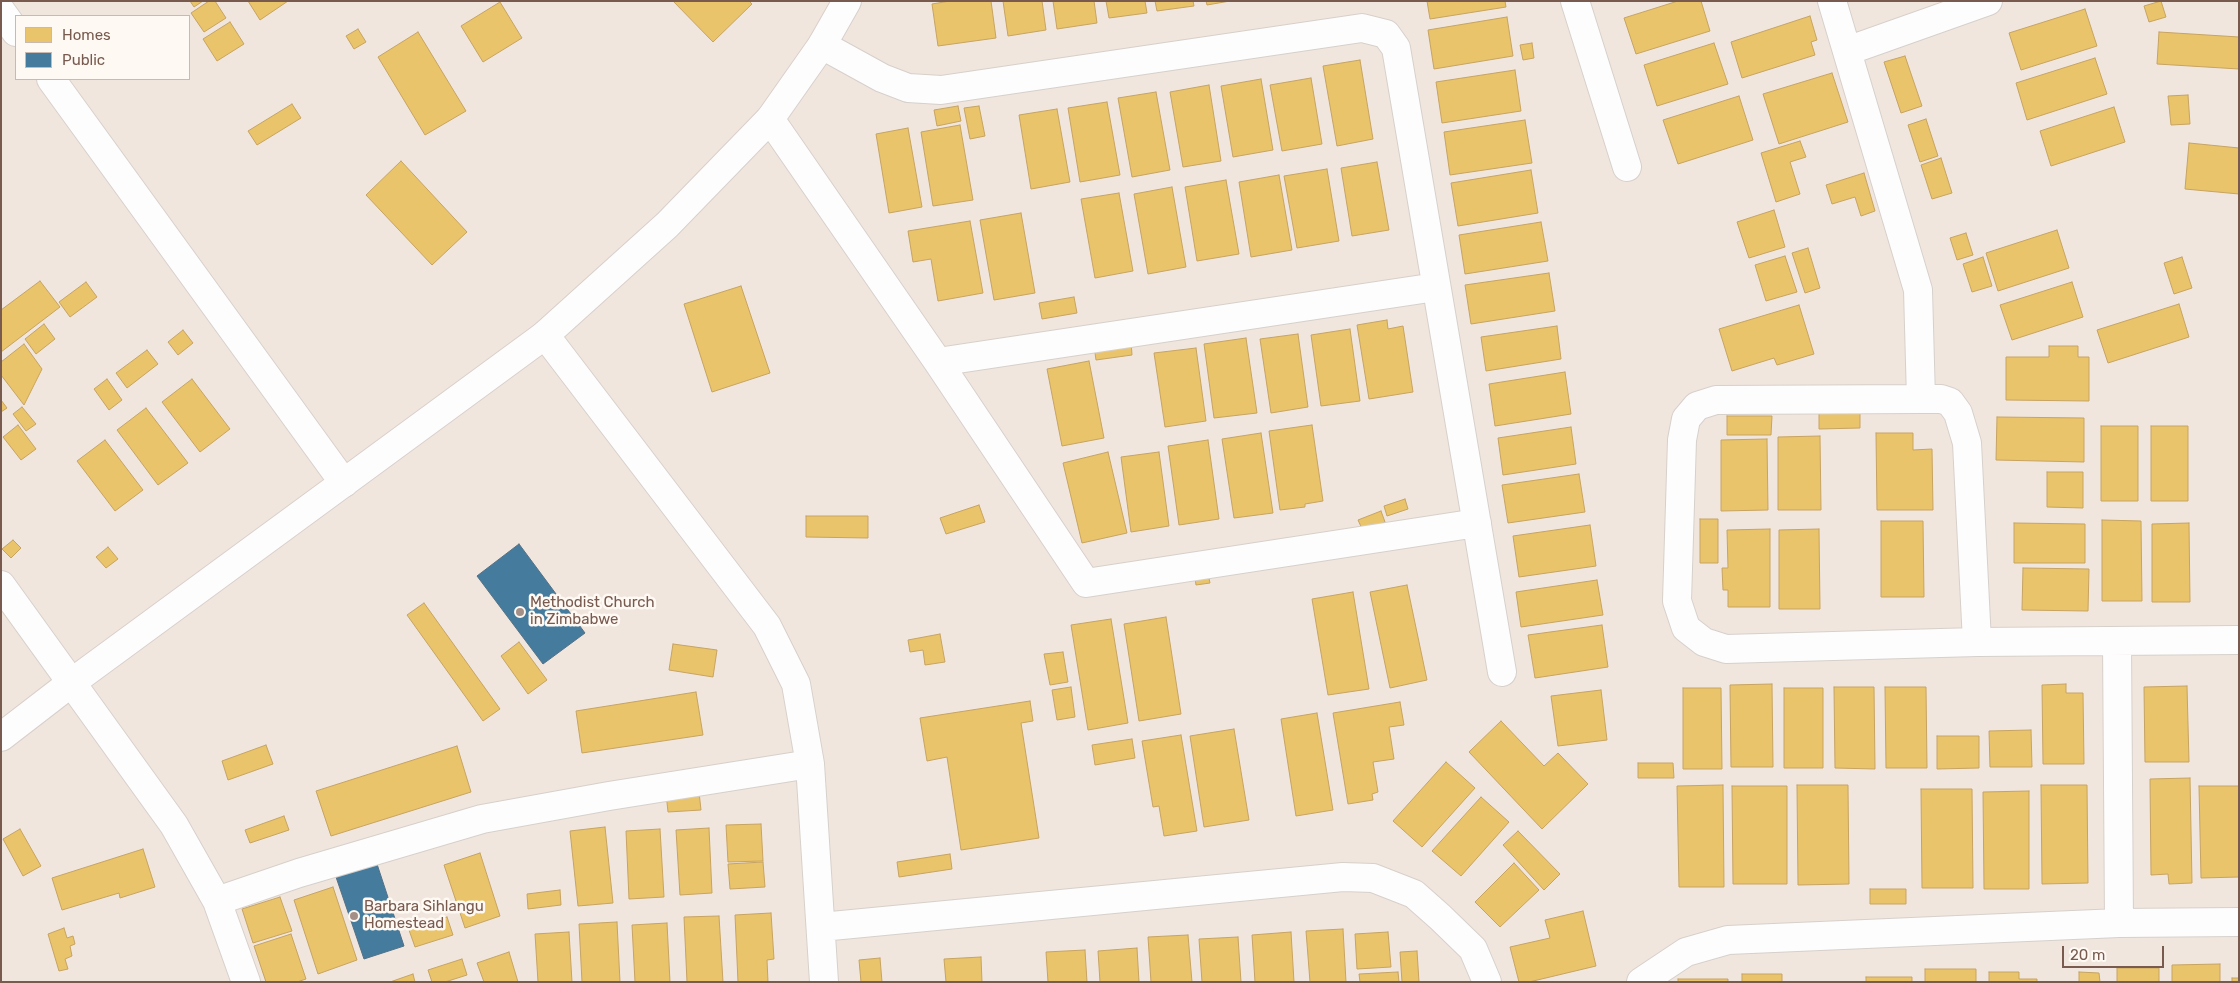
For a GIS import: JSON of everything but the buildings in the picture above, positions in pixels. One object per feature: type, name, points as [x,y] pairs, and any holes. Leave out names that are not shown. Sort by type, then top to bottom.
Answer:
[{"type":"street","points":[[1,737],[71,683],[545,335],[667,226],[770,119],[822,45],[847,1]]},
{"type":"street","points":[[1575,1],[1627,166]]},
{"type":"street","points":[[1832,1],[1918,290],[1921,399]]},
{"type":"street","points":[[1847,50],[1988,1]]},
{"type":"street","points":[[1,11],[15,31]]},
{"type":"street","points":[[822,45],[882,78],[908,88],[940,90],[1362,28],[1386,34],[1396,48],[1502,672]]},
{"type":"street","points":[[52,80],[344,483]]},
{"type":"street","points":[[770,119],[938,362],[1086,583],[1477,523]]},
{"type":"street","points":[[938,362],[1436,287]]},
{"type":"street","points":[[545,335],[768,626],[796,684],[810,764],[824,982]]},
{"type":"street","points":[[1977,642],[1967,443],[1958,413],[1950,402],[1941,399],[1716,400],[1697,406],[1686,419],[1682,440],[1677,601],[1686,628],[1704,642],[1726,649],[1977,642],[2239,640]]},
{"type":"street","points":[[1,585],[174,825],[217,901],[246,982]]},
{"type":"street","points":[[2116,641],[2119,923]]},
{"type":"street","points":[[217,901],[299,873],[482,819],[609,796],[810,764]]},
{"type":"street","points":[[820,927],[1333,878],[1373,878],[1414,894],[1440,917],[1473,949],[1487,982]]},
{"type":"street","points":[[1641,982],[1686,952],[1728,940],[2119,923],[2239,922]]},
{"type":"shaded area","points":[[1,1],[2239,1],[2239,982],[1,982]]},
{"type":"place","name":"Methodist Church in Zimbabwe","points":[[520,612]]},
{"type":"place","name":"Barbara Sihlangu Homestead","points":[[354,916]]}]
